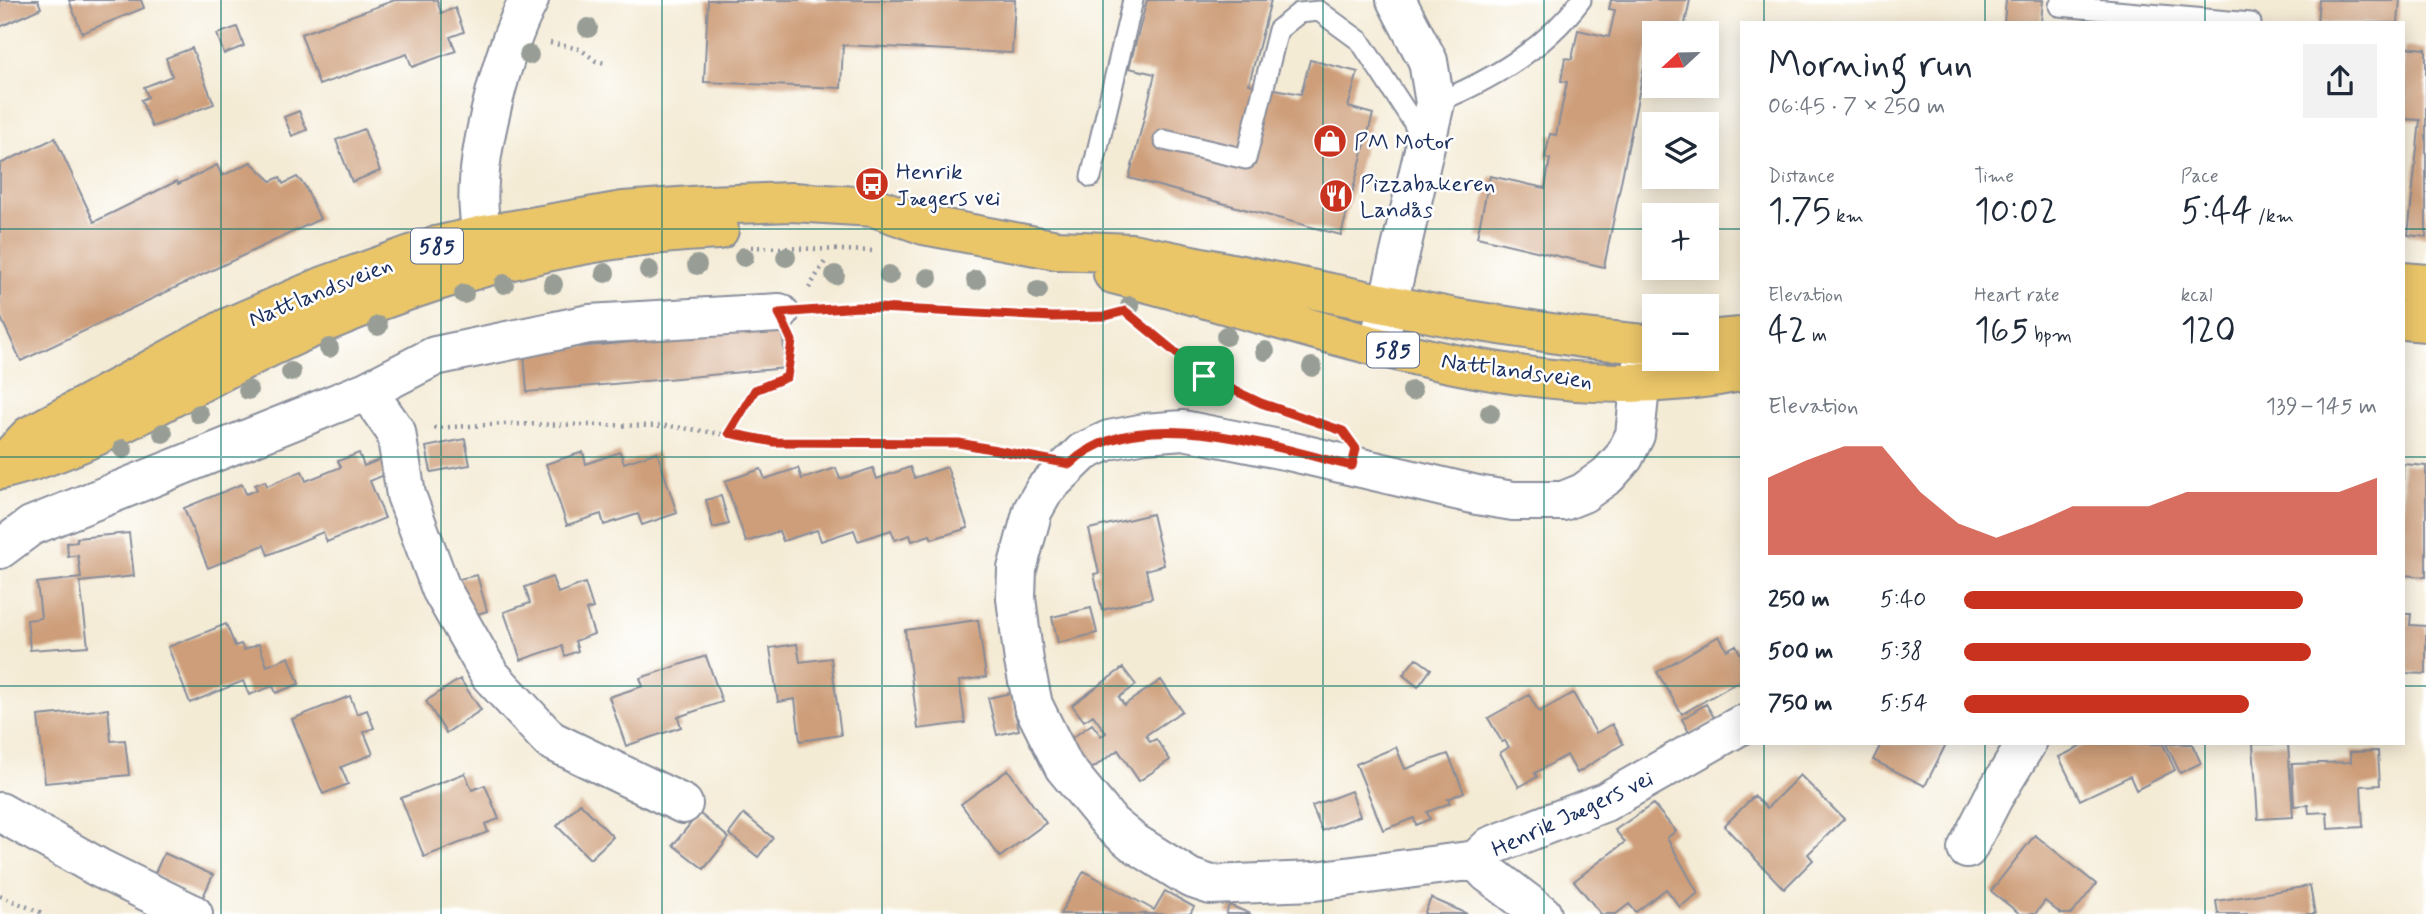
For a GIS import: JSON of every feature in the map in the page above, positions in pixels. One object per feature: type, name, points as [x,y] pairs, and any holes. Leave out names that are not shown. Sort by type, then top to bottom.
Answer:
[{"type":"main road","name":"Nattlandsveien","points":[[0,468],[44,460],[270,347],[488,250],[706,231],[792,228],[876,230],[924,225],[1057,250],[1132,253],[1455,318],[1642,345]]},
{"type":"main road","name":"Nattlandsveien","points":[[1057,250],[1081,266],[1378,347],[1448,362],[1582,382],[1642,383],[1706,379],[1740,372]]},
{"type":"main road","points":[[2405,282],[2426,284]]},
{"type":"main road","points":[[2405,320],[2426,322]]},
{"type":"main road","points":[[1719,339],[1740,337]]},
{"type":"street","points":[[488,250],[478,213],[479,180],[503,62],[515,25],[529,0]]},
{"type":"street","points":[[1378,347],[1435,103],[1428,61],[1396,0]]},
{"type":"street","points":[[0,549],[31,526],[367,391],[435,356],[589,324],[779,313]]},
{"type":"street","name":"Henrik Jægers vei","points":[[1644,371],[1635,435],[1624,457],[1608,475],[1583,493],[1563,501],[1513,501],[1489,497],[1289,451],[1183,430],[1145,433],[1109,440],[1083,452],[1045,489],[1033,510],[1017,569],[1016,598],[1033,705],[1064,766],[1111,824],[1190,878],[1208,899],[1315,881],[1476,860],[1491,846],[1605,802],[1740,726]]},
{"type":"street","points":[[367,391],[396,432],[406,495],[441,589],[490,675],[550,740],[683,804]]},
{"type":"street","points":[[1967,849],[1993,798],[2025,745]]},
{"type":"street","points":[[0,812],[99,868],[193,914]]},
{"type":"street","name":"Henrik Jægers vei","points":[[1476,860],[1488,873],[1542,914]]},
{"type":"lane","points":[[1091,177],[1133,0]]},
{"type":"lane","points":[[1435,103],[1477,86],[1542,41],[1566,20],[1581,0]]},
{"type":"lane","points":[[1164,140],[1246,159],[1278,30],[1314,5],[1360,41],[1413,122],[1424,149]]},
{"type":"lane","points":[[2059,6],[2228,21]]},
{"type":"path","points":[[580,49],[605,64]]},
{"type":"path","points":[[740,248],[838,248],[877,251]]},
{"type":"path","points":[[779,313],[811,287],[827,258]]},
{"type":"path","points":[[779,313],[859,307],[1053,317],[1116,314]]},
{"type":"path","points":[[729,433],[755,390],[787,377],[792,341],[779,313]]},
{"type":"path","points":[[1132,317],[1204,376],[1273,407]]},
{"type":"path","points":[[424,429],[468,426],[670,426],[774,442],[959,443],[1070,464]]},
{"type":"path","points":[[0,895],[45,914]]},
{"type":"building","points":[[0,0],[38,0],[41,8],[0,27]]},
{"type":"building","points":[[69,0],[141,0],[144,8],[82,33]]},
{"type":"building","points":[[395,0],[437,0],[441,13],[455,8],[464,32],[450,37],[456,51],[412,67],[407,54],[319,85],[301,34]]},
{"type":"building","points":[[708,0],[1015,0],[1012,53],[843,45],[841,88],[704,82]]},
{"type":"building","points":[[1147,0],[1271,0],[1249,84],[1301,94],[1310,60],[1358,72],[1348,107],[1373,114],[1341,235],[1129,178],[1155,74],[1129,68]]},
{"type":"building","points":[[1611,0],[1690,0],[1686,21],[1642,21],[1642,78],[1604,267],[1477,237],[1490,176],[1545,188],[1550,159],[1545,158],[1550,134],[1556,135],[1567,82],[1561,81],[1565,58],[1572,59],[1578,30],[1609,37],[1615,10],[1609,9]]},
{"type":"building","points":[[2006,0],[2043,0],[2041,21],[2004,21]]},
{"type":"building","points":[[2319,0],[2400,0],[2398,21],[2317,21]]},
{"type":"building","points":[[237,27],[244,46],[224,54],[217,34]]},
{"type":"building","points":[[2405,47],[2426,49],[2426,237],[2408,235],[2420,120],[2405,119]]},
{"type":"building","points":[[192,48],[214,104],[152,127],[141,100],[148,97],[144,87],[172,76],[166,58]]},
{"type":"building","points":[[299,111],[307,130],[292,136],[284,117]]},
{"type":"building","points":[[364,129],[380,171],[352,182],[336,140]]},
{"type":"building","points":[[55,138],[94,222],[177,181],[178,184],[217,165],[222,176],[251,162],[271,181],[280,177],[283,184],[297,177],[305,186],[320,219],[21,361],[0,316],[0,164]]},
{"type":"building","points":[[782,328],[786,368],[527,392],[524,352]]},
{"type":"building","points":[[465,439],[470,465],[431,472],[426,447]]},
{"type":"building","points":[[583,452],[586,464],[620,452],[624,463],[657,452],[677,513],[642,525],[638,514],[604,525],[601,514],[567,525],[546,464]]},
{"type":"building","points":[[359,453],[364,466],[384,458],[389,473],[370,481],[385,518],[327,542],[323,532],[268,555],[264,545],[208,568],[184,508],[242,484],[246,494],[257,490],[255,485],[265,481],[267,486],[302,471],[306,481],[341,467],[338,461]]},
{"type":"building","points":[[2405,464],[2426,466],[2426,577],[2405,575]]},
{"type":"building","points":[[910,467],[914,478],[947,467],[968,528],[932,539],[930,535],[912,541],[910,535],[895,540],[891,530],[858,541],[854,530],[821,541],[817,530],[783,541],[779,531],[746,542],[725,481],[761,469],[765,479],[798,468],[802,479],[836,468],[840,479],[873,468],[877,479]]},
{"type":"building","points":[[721,496],[729,524],[713,528],[706,500]]},
{"type":"building","points":[[1152,514],[1164,565],[1146,570],[1152,598],[1102,610],[1094,574],[1099,573],[1089,529]]},
{"type":"building","points":[[129,533],[134,576],[80,582],[88,646],[30,650],[27,620],[41,618],[37,583],[81,578],[78,555],[68,557],[67,543],[77,542],[77,538]]},
{"type":"building","points":[[477,575],[487,611],[465,618],[455,580]]},
{"type":"building","points":[[552,577],[558,593],[585,583],[593,608],[586,610],[594,634],[575,641],[578,651],[565,656],[562,646],[521,660],[504,612],[530,603],[525,587]]},
{"type":"building","points":[[1091,608],[1097,633],[1058,643],[1052,617]]},
{"type":"building","points":[[2405,614],[2411,614],[2410,625],[2426,626],[2426,674],[2405,673]]},
{"type":"building","points":[[978,620],[986,677],[959,681],[965,723],[918,729],[905,630]]},
{"type":"building","points":[[226,624],[235,646],[241,644],[244,650],[259,644],[267,666],[289,657],[299,684],[276,693],[273,686],[249,695],[243,681],[190,703],[168,647]]},
{"type":"building","points":[[1719,636],[1727,650],[1736,645],[1740,653],[1740,681],[1682,714],[1657,672]]},
{"type":"building","points":[[797,644],[800,662],[831,658],[841,735],[800,741],[795,699],[778,702],[770,648]]},
{"type":"building","points":[[706,656],[722,702],[678,717],[681,727],[626,746],[609,697],[643,686],[640,678]]},
{"type":"building","points":[[1416,658],[1431,669],[1418,687],[1403,675]]},
{"type":"building","points":[[1123,668],[1136,685],[1119,697],[1124,705],[1161,680],[1182,711],[1146,735],[1150,742],[1156,739],[1170,760],[1139,781],[1118,750],[1090,770],[1069,740],[1092,724],[1101,736],[1106,733],[1093,715],[1084,721],[1072,705]]},
{"type":"building","points":[[460,679],[481,710],[446,733],[426,701]]},
{"type":"building","points":[[1011,693],[1019,730],[997,735],[988,698]]},
{"type":"building","points":[[1573,693],[1596,733],[1612,724],[1623,744],[1577,773],[1567,755],[1535,773],[1537,777],[1519,787],[1500,753],[1509,747],[1505,741],[1502,742],[1488,718],[1529,695],[1539,712]]},
{"type":"building","points":[[350,696],[357,714],[367,710],[374,728],[364,732],[373,754],[341,767],[348,784],[323,794],[292,719]]},
{"type":"building","points":[[1706,704],[1715,719],[1690,734],[1682,719]]},
{"type":"building","points":[[108,709],[111,741],[125,740],[129,775],[45,783],[38,716]]},
{"type":"building","points":[[1880,745],[1946,745],[1925,786],[1873,760]]},
{"type":"building","points":[[2084,745],[2163,745],[2175,770],[2136,790],[2130,776],[2080,800],[2059,757]]},
{"type":"building","points":[[2166,745],[2192,745],[2201,763],[2180,773]]},
{"type":"building","points":[[2253,745],[2288,745],[2293,817],[2258,819]]},
{"type":"building","points":[[1396,747],[1405,769],[1448,754],[1464,792],[1448,799],[1450,803],[1427,812],[1430,819],[1416,825],[1414,818],[1383,830],[1356,764]]},
{"type":"building","points":[[2378,751],[2380,785],[2361,786],[2363,827],[2328,829],[2327,812],[2309,813],[2308,805],[2294,806],[2292,764],[2351,762],[2350,752]]},
{"type":"building","points":[[1008,770],[1046,823],[1000,857],[961,804]]},
{"type":"building","points":[[465,773],[472,790],[485,785],[499,819],[485,824],[488,832],[424,857],[401,798]]},
{"type":"building","points":[[1800,775],[1844,819],[1808,854],[1813,860],[1784,889],[1724,826],[1754,796],[1767,808]]},
{"type":"building","points":[[1351,791],[1360,816],[1322,831],[1312,806]]},
{"type":"building","points":[[580,803],[613,837],[590,859],[557,826]]},
{"type":"building","points":[[1653,804],[1676,831],[1667,838],[1698,893],[1680,907],[1666,889],[1636,912],[1629,904],[1616,914],[1601,914],[1574,881],[1625,842],[1615,830]]},
{"type":"building","points":[[699,813],[729,838],[704,869],[673,845]]},
{"type":"building","points":[[744,814],[773,838],[758,857],[729,834]]},
{"type":"building","points":[[2035,835],[2096,884],[2072,914],[2061,914],[2045,901],[2035,914],[2020,914],[1991,891]]},
{"type":"building","points":[[164,853],[213,875],[203,897],[154,875]]},
{"type":"building","points":[[1084,871],[1154,910],[1165,891],[1194,907],[1190,914],[1060,914]]},
{"type":"building","points":[[2310,886],[2315,914],[2218,914],[2216,901]]},
{"type":"building","points":[[1431,898],[1461,911],[1467,914],[1424,914]]},
{"type":"building","points":[[1229,905],[1251,914],[1226,914]]},
{"type":"place","name":"PM Motor","points":[[1330,141]]},
{"type":"place","name":"Henrik Jægers vei","points":[[872,184]]},
{"type":"place","name":"Pizzabakeren Landås","points":[[1336,196]]},
{"type":"route","points":[[859,307],[998,312],[1053,317],[1106,316],[1125,311],[1204,376],[1261,403],[1343,431],[1356,449],[1352,466],[1183,430],[1145,433],[1109,440],[1083,452],[1070,464],[959,443],[774,442],[729,433],[746,410],[755,390],[787,377],[792,341],[779,313],[859,307]]}]
